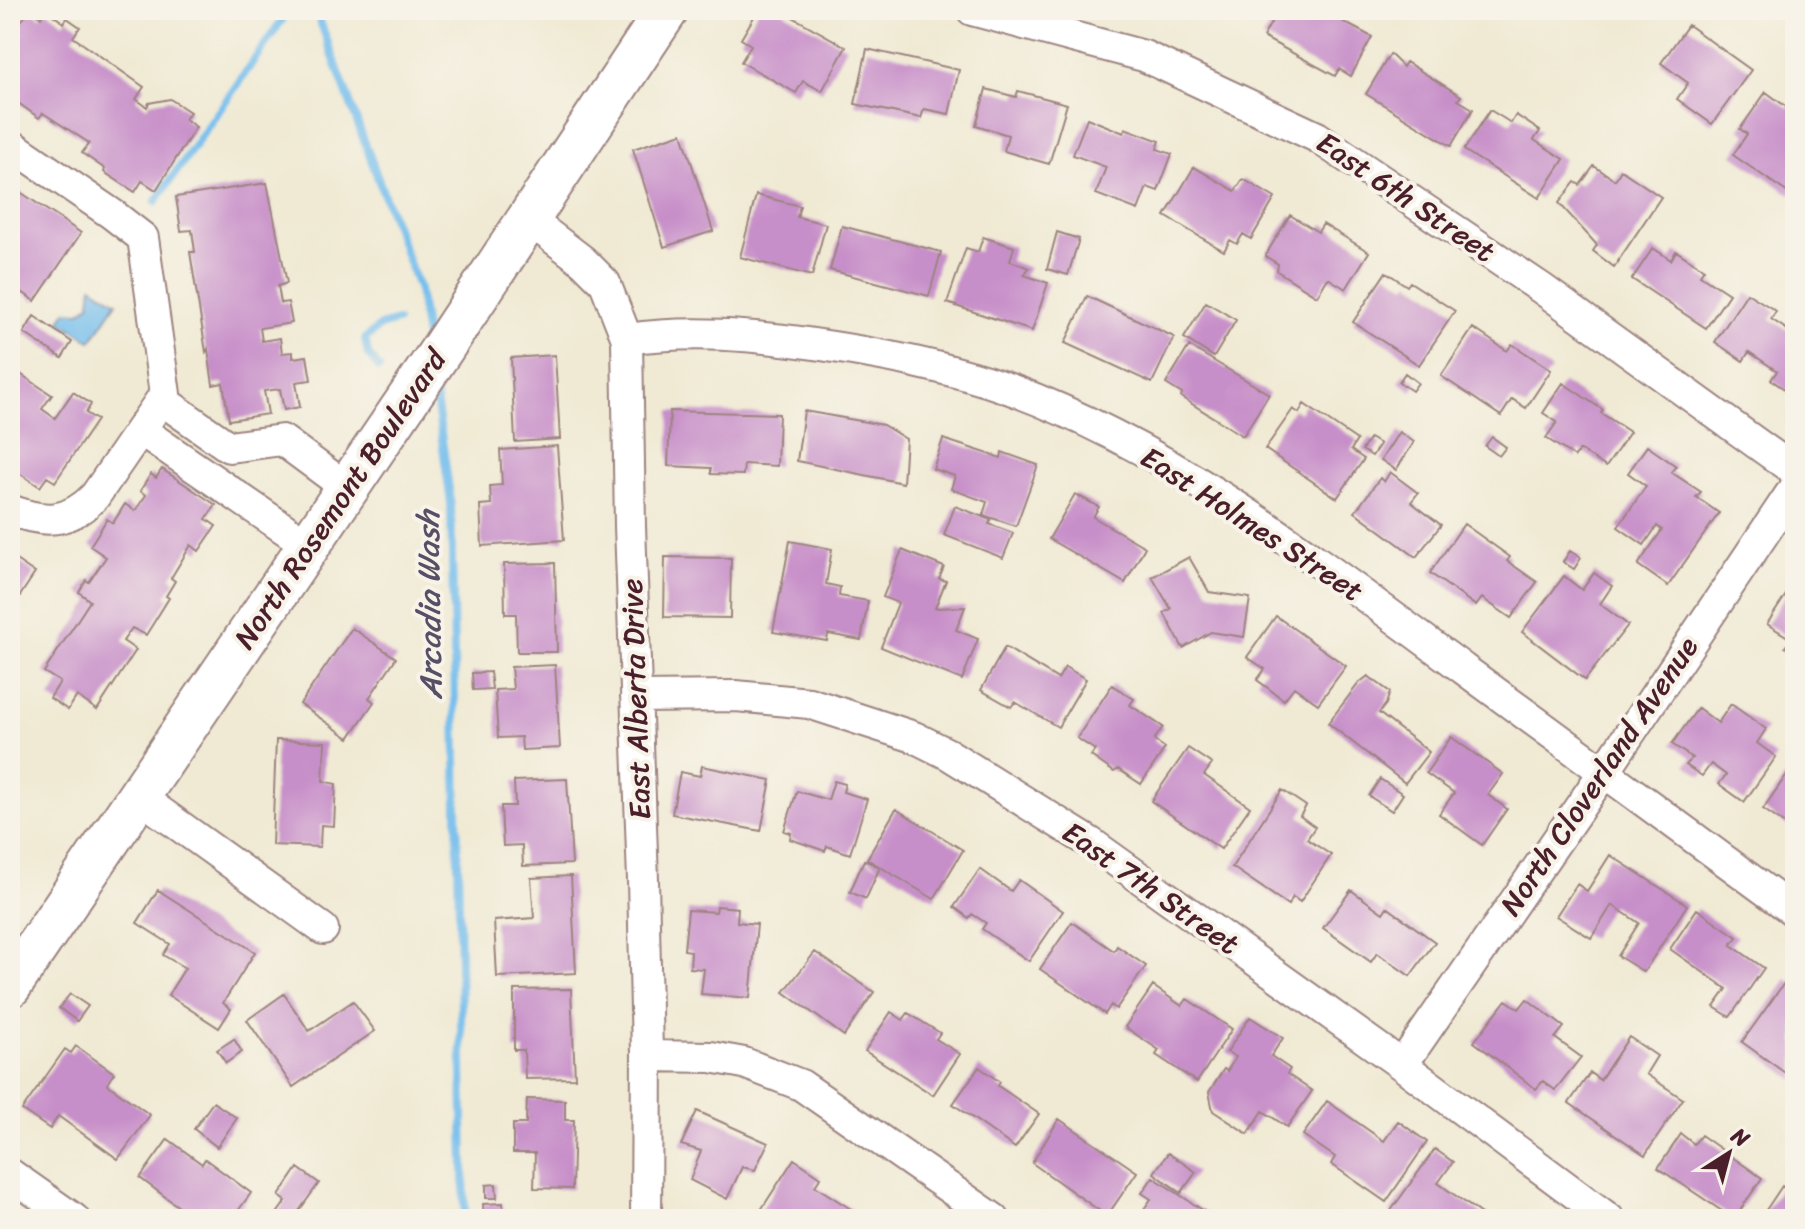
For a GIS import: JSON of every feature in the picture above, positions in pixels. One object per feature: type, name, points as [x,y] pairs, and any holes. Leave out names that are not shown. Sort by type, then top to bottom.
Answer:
[{"type":"street","name":"North Rosemont Boulevard","points":[[10,986],[442,349],[667,10]]},
{"type":"street","name":"East 6th Street","points":[[972,10],[1144,56],[1317,137],[1541,288],[1795,471]]},
{"type":"street","points":[[10,144],[143,238],[165,394],[142,431],[83,508],[69,515],[51,531],[37,520],[10,510]]},
{"type":"street","name":"East Alberta Drive","points":[[528,219],[583,261],[605,283],[627,339],[647,1056],[646,1219]]},
{"type":"street","name":"East Holmes Street","points":[[627,339],[711,333],[875,352],[970,376],[1051,406],[1151,455],[1289,542],[1795,912]]},
{"type":"street","points":[[162,400],[229,447],[282,440],[347,488]]},
{"type":"street","points":[[142,431],[308,545]]},
{"type":"street","points":[[223,486],[254,444]]},
{"type":"street","name":"North Cloverland Avenue","points":[[1402,1065],[1795,487]]},
{"type":"street","name":"East 7th Street","points":[[636,697],[736,696],[809,703],[925,743],[976,770],[1091,843],[1402,1065],[1609,1219]]},
{"type":"street","points":[[138,796],[323,929]]},
{"type":"street","points":[[647,1056],[711,1057],[744,1063],[801,1085],[994,1219]]},
{"type":"street","points":[[10,1174],[74,1219]]},
{"type":"water","points":[[92,286],[117,302],[91,341],[60,321],[66,311],[80,312],[90,304]]},
{"type":"building","points":[[30,10],[41,17],[46,10],[64,23],[67,18],[80,27],[73,37],[144,87],[136,99],[147,107],[149,103],[170,99],[190,112],[185,119],[196,127],[156,190],[142,181],[135,192],[82,153],[89,143],[43,113],[39,118],[10,97],[10,12],[22,20]]},
{"type":"building","points":[[758,10],[780,10],[846,47],[822,91],[803,81],[796,93],[741,62],[751,45],[741,39]]},
{"type":"building","points":[[1221,10],[1254,10],[1248,23]]},
{"type":"building","points":[[1278,10],[1321,10],[1372,37],[1351,76],[1339,69],[1335,76],[1263,37]]},
{"type":"building","points":[[1688,25],[1751,70],[1712,124],[1677,99],[1688,83],[1661,63]]},
{"type":"building","points":[[867,49],[959,70],[949,114],[924,109],[921,118],[855,104]]},
{"type":"building","points":[[1390,54],[1403,67],[1406,62],[1461,96],[1458,100],[1473,109],[1451,146],[1366,94]]},
{"type":"building","points":[[986,89],[1016,97],[1018,91],[1067,104],[1049,164],[1004,151],[1008,135],[976,125]]},
{"type":"building","points":[[1766,92],[1788,108],[1795,98],[1795,189],[1791,195],[1733,155],[1747,134],[1740,129]]},
{"type":"building","points":[[1490,110],[1511,123],[1516,115],[1540,131],[1534,140],[1564,159],[1539,198],[1464,150]]},
{"type":"building","points":[[1087,118],[1124,133],[1125,128],[1160,141],[1157,149],[1172,154],[1158,191],[1147,187],[1138,210],[1096,194],[1106,167],[1073,155]]},
{"type":"building","points":[[682,133],[713,231],[664,247],[633,149]]},
{"type":"building","points":[[1594,166],[1615,180],[1621,170],[1661,197],[1614,267],[1593,251],[1597,245],[1559,203],[1575,182],[1580,185]]},
{"type":"building","points":[[1194,167],[1235,191],[1243,179],[1275,198],[1251,239],[1243,234],[1237,244],[1230,240],[1224,251],[1165,216]]},
{"type":"building","points":[[267,183],[287,283],[278,286],[281,303],[288,302],[292,323],[260,328],[262,341],[280,338],[282,353],[293,352],[293,358],[307,356],[311,380],[296,382],[300,407],[284,410],[280,389],[264,391],[268,414],[229,420],[223,383],[213,385],[208,349],[206,352],[190,252],[195,252],[192,230],[181,231],[176,197]]},
{"type":"building","points":[[10,185],[81,233],[35,301],[22,292],[16,300],[10,296],[10,268],[15,261],[10,257]]},
{"type":"building","points":[[756,195],[800,206],[797,217],[826,224],[812,276],[740,257]]},
{"type":"building","points":[[1290,215],[1318,232],[1323,224],[1369,252],[1346,289],[1328,278],[1317,296],[1277,271],[1278,264],[1265,256]]},
{"type":"building","points":[[842,226],[941,252],[929,296],[830,270]]},
{"type":"building","points":[[1057,232],[1079,239],[1068,275],[1047,269]]},
{"type":"building","points":[[983,237],[1014,247],[1010,261],[1029,268],[1024,275],[1048,283],[1032,331],[947,303],[966,248],[978,252]]},
{"type":"building","points":[[1653,248],[1671,260],[1676,251],[1704,269],[1700,275],[1729,294],[1706,328],[1632,279]]},
{"type":"building","points":[[1386,272],[1407,286],[1410,282],[1455,311],[1419,365],[1353,322]]},
{"type":"building","points":[[1747,293],[1776,311],[1771,319],[1795,335],[1795,396],[1771,380],[1777,371],[1749,352],[1743,361],[1715,342]]},
{"type":"building","points":[[1087,296],[1174,337],[1152,383],[1065,343]]},
{"type":"building","points":[[1206,302],[1236,320],[1214,357],[1184,338]]},
{"type":"building","points":[[34,316],[72,342],[62,358],[24,333]]},
{"type":"building","points":[[1473,328],[1507,351],[1512,344],[1551,370],[1526,408],[1512,399],[1501,416],[1441,376]]},
{"type":"building","points":[[1189,346],[1269,394],[1243,436],[1166,384]]},
{"type":"building","points":[[555,355],[560,439],[515,442],[511,358]]},
{"type":"building","points":[[10,367],[52,395],[42,409],[55,418],[73,392],[91,404],[86,413],[97,420],[55,482],[47,477],[40,487],[10,467]]},
{"type":"building","points":[[1405,373],[1418,383],[1412,391],[1399,382]]},
{"type":"building","points":[[1563,383],[1630,432],[1606,467],[1580,450],[1575,457],[1546,438],[1557,422],[1543,413]]},
{"type":"building","points":[[1304,404],[1357,440],[1351,450],[1364,459],[1337,498],[1265,449],[1293,409],[1299,413]]},
{"type":"building","points":[[670,411],[779,414],[777,466],[744,464],[743,475],[711,474],[711,468],[668,466]]},
{"type":"building","points":[[804,411],[883,425],[906,439],[903,483],[797,461]]},
{"type":"building","points":[[1399,432],[1414,442],[1396,470],[1381,460]]},
{"type":"building","points":[[1492,437],[1506,447],[1499,456],[1485,446]]},
{"type":"building","points":[[1370,438],[1380,444],[1372,456],[1362,450]]},
{"type":"building","points":[[943,439],[1001,458],[1002,452],[1038,465],[1016,526],[983,515],[987,502],[951,489],[955,476],[933,469]]},
{"type":"building","points":[[557,446],[564,540],[482,546],[480,505],[491,504],[490,486],[502,485],[500,450]]},
{"type":"building","points":[[1647,446],[1676,466],[1671,472],[1701,492],[1696,497],[1719,513],[1668,586],[1638,565],[1662,530],[1657,526],[1644,545],[1618,527],[1646,486],[1628,473]]},
{"type":"building","points":[[162,469],[216,505],[206,519],[216,526],[199,551],[191,545],[171,578],[175,581],[166,596],[169,598],[146,635],[132,628],[123,641],[136,650],[97,710],[77,696],[68,710],[50,698],[60,682],[44,672],[90,601],[79,592],[106,557],[90,546],[107,519],[113,523],[125,504],[135,511],[146,495],[140,491],[151,474],[156,478]]},
{"type":"building","points":[[1390,472],[1418,493],[1411,502],[1441,525],[1416,557],[1355,512],[1380,478],[1384,482]]},
{"type":"building","points":[[1075,494],[1099,507],[1093,517],[1145,547],[1125,583],[1049,539]]},
{"type":"building","points":[[955,506],[991,520],[989,524],[1013,533],[1003,558],[944,535]]},
{"type":"building","points":[[1464,524],[1510,557],[1507,561],[1537,582],[1511,618],[1482,598],[1476,606],[1430,573]]},
{"type":"building","points":[[790,541],[832,549],[826,584],[840,587],[839,596],[868,601],[861,640],[828,634],[827,641],[773,632]]},
{"type":"building","points":[[902,550],[944,567],[939,579],[946,581],[935,608],[965,607],[956,630],[978,639],[962,680],[881,647],[898,603],[883,597]]},
{"type":"building","points":[[1570,551],[1581,558],[1574,569],[1563,562]]},
{"type":"building","points":[[10,556],[35,573],[10,611]]},
{"type":"building","points":[[665,557],[731,558],[730,618],[664,617]]},
{"type":"building","points":[[1189,557],[1209,592],[1250,598],[1244,637],[1211,632],[1183,648],[1164,613],[1171,609],[1152,577]]},
{"type":"building","points":[[555,563],[557,652],[517,652],[516,614],[505,614],[504,564]]},
{"type":"building","points":[[1594,573],[1612,586],[1600,604],[1628,625],[1585,680],[1522,632],[1564,576],[1582,590]]},
{"type":"building","points":[[1795,581],[1795,653],[1785,647],[1791,639],[1767,624]]},
{"type":"building","points":[[1276,616],[1346,666],[1318,704],[1294,687],[1284,700],[1257,680],[1265,669],[1247,657]]},
{"type":"building","points":[[352,628],[396,658],[369,698],[374,702],[349,738],[300,704]]},
{"type":"building","points":[[1005,647],[1058,679],[1065,667],[1086,679],[1058,727],[1015,702],[1011,707],[981,690]]},
{"type":"building","points":[[555,665],[560,748],[522,750],[521,737],[498,738],[495,690],[513,689],[511,667]]},
{"type":"building","points":[[490,672],[492,689],[473,690],[472,673]]},
{"type":"building","points":[[1368,676],[1390,692],[1379,713],[1429,752],[1405,783],[1328,723]]},
{"type":"building","points":[[1112,685],[1134,699],[1130,705],[1163,727],[1154,740],[1165,748],[1141,784],[1118,769],[1114,772],[1091,756],[1095,750],[1077,738]]},
{"type":"building","points":[[1731,704],[1766,729],[1757,743],[1776,757],[1744,802],[1719,784],[1726,775],[1711,764],[1702,776],[1686,765],[1692,758],[1672,744],[1698,708],[1718,723]]},
{"type":"building","points":[[1451,737],[1503,774],[1488,795],[1507,809],[1482,845],[1439,814],[1454,793],[1426,773]]},
{"type":"building","points":[[276,740],[325,742],[323,781],[336,784],[334,826],[321,825],[320,847],[272,845]]},
{"type":"building","points":[[1188,748],[1212,764],[1204,775],[1250,807],[1221,849],[1151,801]]},
{"type":"building","points":[[702,766],[771,780],[761,831],[672,814],[680,772],[700,776]]},
{"type":"building","points":[[1788,773],[1795,778],[1795,831],[1763,809]]},
{"type":"building","points":[[567,779],[572,864],[523,866],[522,845],[503,846],[501,806],[515,806],[514,781]]},
{"type":"building","points":[[1380,779],[1403,794],[1392,811],[1369,796]]},
{"type":"building","points":[[834,781],[845,784],[843,792],[867,799],[850,854],[827,846],[825,851],[790,839],[791,833],[784,831],[797,791],[828,800]]},
{"type":"building","points":[[1282,790],[1306,806],[1300,816],[1315,827],[1307,839],[1331,855],[1300,902],[1293,897],[1288,905],[1232,867]]},
{"type":"building","points":[[896,809],[963,850],[934,899],[867,859]]},
{"type":"building","points":[[1610,855],[1687,905],[1644,972],[1618,956],[1639,923],[1612,905],[1591,938],[1556,916],[1577,884],[1587,891]]},
{"type":"building","points":[[864,860],[880,867],[866,899],[850,892]]},
{"type":"building","points":[[980,869],[1011,891],[1019,880],[1063,911],[1029,961],[982,929],[986,923],[972,914],[969,918],[954,907]]},
{"type":"building","points":[[571,876],[576,973],[497,977],[494,921],[534,918],[531,878]]},
{"type":"building","points":[[158,890],[255,952],[223,1003],[231,1009],[219,1028],[168,995],[185,968],[163,955],[170,944],[137,923]]},
{"type":"building","points":[[1351,890],[1383,913],[1387,907],[1435,942],[1410,976],[1377,953],[1371,962],[1323,928]]},
{"type":"building","points":[[717,906],[738,908],[737,922],[757,924],[750,998],[701,994],[704,969],[690,968],[691,951],[684,950],[688,910],[716,912]]},
{"type":"building","points":[[1697,909],[1737,937],[1731,945],[1764,968],[1730,1017],[1714,1007],[1727,989],[1670,949]]},
{"type":"building","points":[[1072,922],[1114,951],[1117,946],[1146,966],[1116,1009],[1111,1005],[1105,1014],[1040,969]]},
{"type":"building","points":[[815,952],[874,992],[844,1036],[784,992]]},
{"type":"building","points":[[1787,979],[1795,985],[1795,1080],[1742,1042]]},
{"type":"building","points":[[1153,986],[1182,1006],[1187,999],[1232,1029],[1197,1082],[1156,1055],[1159,1050],[1125,1027]]},
{"type":"building","points":[[571,989],[575,1078],[525,1079],[524,1050],[514,1050],[514,990]]},
{"type":"building","points":[[70,994],[88,1006],[77,1021],[59,1008]]},
{"type":"building","points":[[284,994],[309,1031],[353,1001],[375,1031],[293,1087],[247,1020]]},
{"type":"building","points":[[1527,999],[1564,1027],[1555,1038],[1581,1057],[1555,1090],[1543,1081],[1536,1089],[1474,1042],[1506,1000],[1519,1009]]},
{"type":"building","points":[[891,1012],[903,1020],[908,1013],[940,1033],[936,1039],[960,1054],[933,1095],[865,1051]]},
{"type":"building","points":[[1250,1017],[1283,1038],[1271,1056],[1290,1069],[1287,1074],[1312,1091],[1287,1127],[1263,1111],[1248,1134],[1213,1111],[1209,1092],[1236,1057],[1227,1052]]},
{"type":"building","points":[[1629,1037],[1657,1056],[1646,1074],[1683,1099],[1645,1155],[1569,1103],[1590,1073],[1600,1080]]},
{"type":"building","points":[[234,1039],[242,1052],[226,1063],[217,1050]]},
{"type":"building","points":[[76,1046],[114,1073],[107,1084],[150,1115],[118,1159],[58,1116],[50,1129],[22,1110],[65,1049],[71,1053]]},
{"type":"building","points":[[979,1067],[1000,1082],[998,1086],[1039,1114],[1015,1148],[953,1104]]},
{"type":"building","points":[[527,1099],[565,1100],[565,1120],[574,1120],[572,1189],[534,1188],[535,1153],[513,1153],[513,1124],[526,1124]]},
{"type":"building","points":[[1327,1101],[1384,1141],[1398,1121],[1427,1142],[1386,1202],[1331,1164],[1335,1157],[1303,1135]]},
{"type":"building","points":[[213,1102],[237,1118],[217,1147],[194,1129]]},
{"type":"building","points":[[697,1111],[768,1143],[755,1170],[742,1167],[727,1199],[690,1180],[701,1151],[681,1145]]},
{"type":"building","points":[[1059,1119],[1137,1172],[1107,1216],[1032,1163]]},
{"type":"building","points":[[1681,1134],[1694,1144],[1701,1135],[1762,1178],[1734,1219],[1658,1168]]},
{"type":"building","points":[[168,1139],[202,1164],[205,1159],[251,1193],[232,1219],[195,1219],[140,1178]]},
{"type":"building","points":[[1435,1149],[1453,1162],[1438,1183],[1488,1219],[1399,1219],[1390,1212]]},
{"type":"building","points":[[1168,1153],[1196,1172],[1181,1193],[1154,1173]]},
{"type":"building","points":[[794,1159],[821,1177],[815,1186],[854,1211],[849,1219],[763,1219],[757,1216]]},
{"type":"building","points":[[298,1168],[319,1183],[299,1211],[312,1219],[273,1219],[286,1201],[279,1196]]},
{"type":"building","points":[[1153,1177],[1216,1219],[1137,1219],[1151,1199],[1142,1193]]},
{"type":"building","points":[[496,1184],[497,1198],[486,1198],[486,1185]]},
{"type":"building","points":[[1795,1184],[1795,1219],[1760,1219],[1782,1186],[1790,1191]]},
{"type":"building","points":[[503,1203],[504,1219],[484,1219],[483,1204]]},
{"type":"building","points":[[574,1214],[574,1219],[525,1219],[525,1216]]},
{"type":"waterway","points":[[156,201],[289,10]]},
{"type":"waterway","name":"Arcadia Wash","points":[[316,10],[419,290],[427,344]]},
{"type":"waterway","points":[[379,368],[368,354],[365,339],[380,326],[397,321]]},
{"type":"waterway","name":"Arcadia Wash","points":[[434,385],[451,503],[465,1219]]}]
